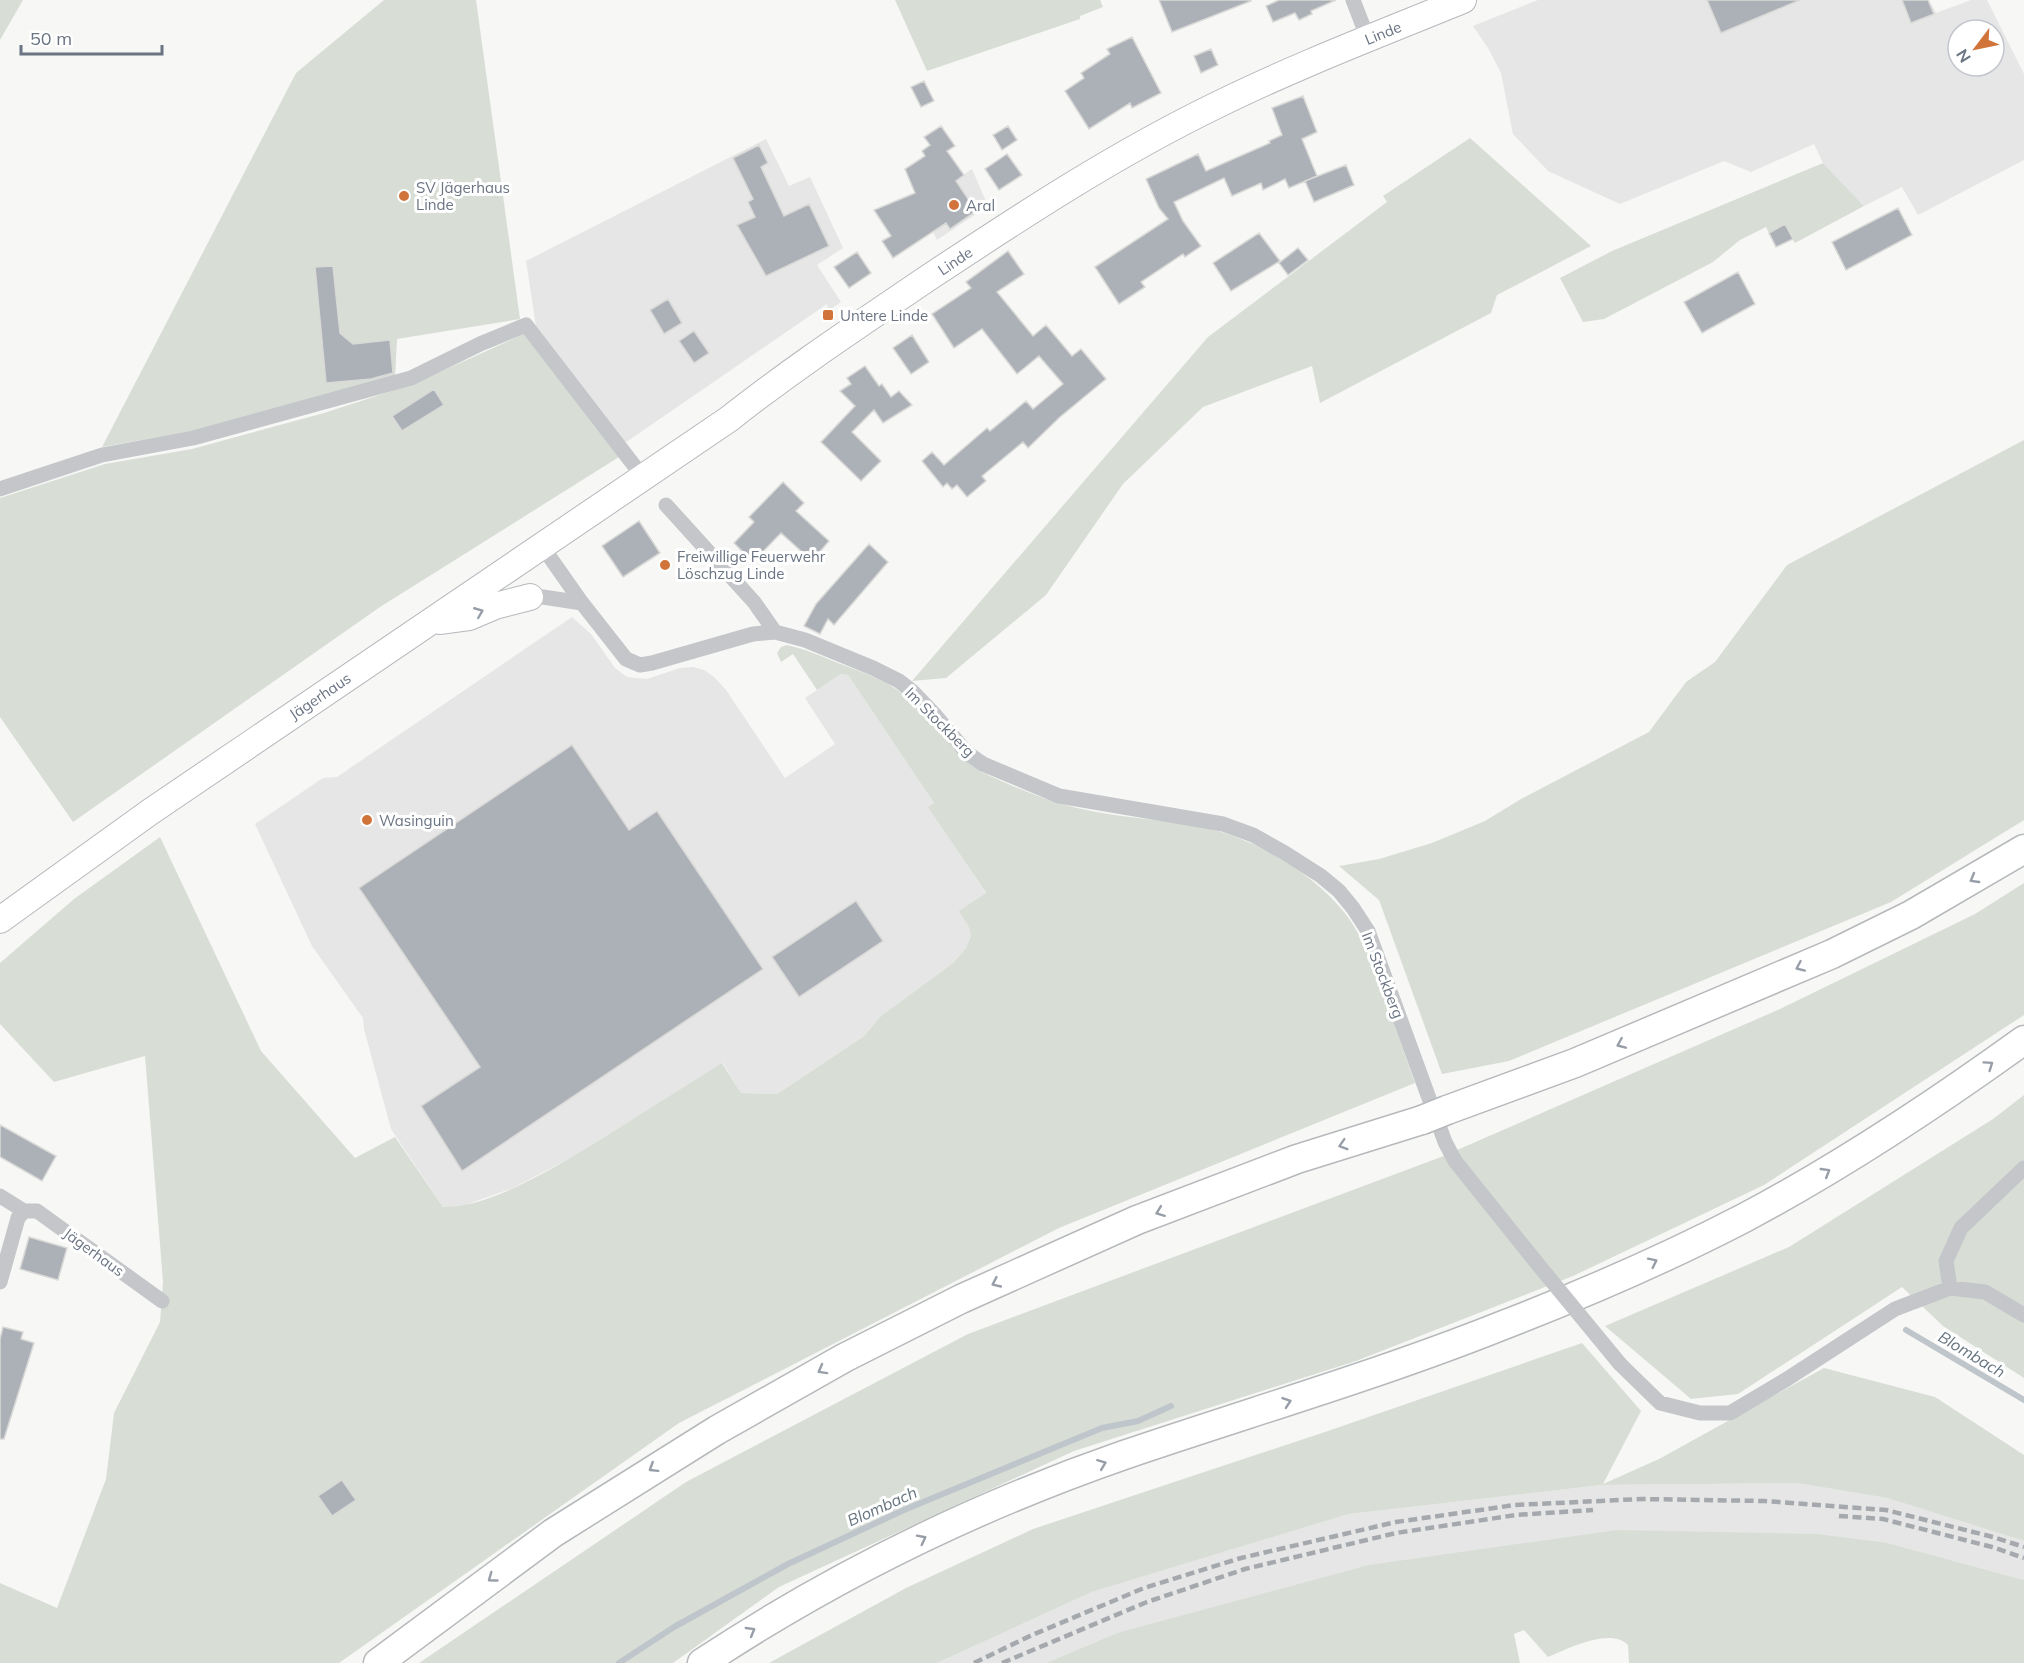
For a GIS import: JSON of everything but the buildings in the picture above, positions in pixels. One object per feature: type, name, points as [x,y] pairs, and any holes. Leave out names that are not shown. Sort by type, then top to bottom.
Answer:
[{"type":"highway","points":[[378,1663],[553,1533],[717,1430],[844,1358],[961,1299],[1137,1220],[1298,1159],[1435,1115],[1575,1063],[1832,954],[1911,915],[2024,849]]},
{"type":"highway","points":[[702,1663],[744,1635],[836,1583],[929,1535],[1039,1488],[1122,1456],[1243,1417],[1499,1327],[1645,1266],[1743,1218],[1826,1172],[1921,1112],[2024,1040]]},
{"type":"main road","name":"Linde","points":[[644,477],[872,317],[1079,180],[1218,104],[1463,0]]},
{"type":"main road","name":"Jägerhaus","points":[[0,920],[88,855],[644,477]]},
{"type":"main road","points":[[427,623],[469,616],[515,599],[530,597]]},
{"type":"street","points":[[1353,0],[1368,39]]},
{"type":"street","points":[[0,489],[102,455],[193,438],[411,378],[480,344],[526,325],[644,477]]},
{"type":"street","points":[[666,505],[754,602],[775,632]]},
{"type":"street","name":"Im Stockberg","points":[[542,546],[626,660],[640,664],[753,634],[775,632],[805,640],[899,681],[936,716],[967,753],[983,764],[1059,796],[1223,824],[1253,835],[1322,876],[1339,891],[1368,931],[1441,1132],[1455,1161],[1620,1364],[1660,1403],[1700,1413],[1730,1413],[1895,1309],[1950,1288]]},
{"type":"street","points":[[530,597],[582,603]]},
{"type":"street","points":[[2024,1168],[1961,1228],[1946,1261],[1950,1288],[1985,1292],[2024,1315]]},
{"type":"street","name":"Jägerhaus","points":[[0,1196],[24,1211],[37,1212],[162,1301]]},
{"type":"street","points":[[0,1282],[18,1218],[24,1211]]},
{"type":"shaded area","points":[[0,0],[23,0],[0,40]]},
{"type":"shaded area","name":"SV Jägerhaus Linde","points":[[384,0],[476,0],[520,319],[397,339],[395,379],[192,431],[102,447],[296,73]]},
{"type":"shaded area","points":[[895,0],[1100,0],[1103,7],[1080,16],[1080,19],[927,71]]},
{"type":"shaded area","points":[[1538,0],[1929,0],[1936,13],[1971,0],[1987,0],[1996,18],[1946,18],[1946,78],[2006,78],[2006,38],[2024,74],[2024,160],[1918,215],[1902,187],[1864,206],[1823,163],[1814,144],[1751,172],[1724,161],[1620,204],[1548,171],[1513,134],[1501,73],[1473,26]]},
{"type":"shaded area","points":[[1470,138],[1591,246],[1497,295],[1491,313],[1320,403],[1312,366],[1203,407],[1123,484],[1046,595],[946,678],[912,681],[1208,337],[1387,202],[1383,196]]},
{"type":"shaded area","points":[[766,139],[789,186],[810,177],[843,248],[817,265],[841,302],[828,311],[827,304],[622,445],[536,326],[526,261]]},
{"type":"shaded area","points":[[1823,163],[1864,206],[1795,243],[1792,239],[1776,247],[1766,227],[1740,240],[1713,262],[1604,319],[1583,322],[1560,278],[1612,251]]},
{"type":"shaded area","name":"Aral","points":[[972,169],[988,206],[937,240],[920,204]]},
{"type":"shaded area","points":[[528,332],[619,457],[380,607],[73,822],[0,717],[0,498],[105,464],[192,449],[324,413],[416,383]]},
{"type":"shaded area","points":[[2024,440],[2024,820],[1891,902],[1509,1061],[1442,1074],[1379,900],[1339,866],[1379,859],[1432,843],[1485,821],[1521,799],[1649,732],[1686,682],[1715,662],[1787,565]]},
{"type":"shaded area","points":[[572,617],[591,634],[615,668],[627,677],[647,679],[680,668],[693,667],[704,670],[714,677],[726,690],[785,778],[835,744],[805,698],[841,674],[848,675],[934,803],[929,807],[986,894],[969,927],[971,936],[966,948],[953,963],[881,1016],[864,1036],[777,1094],[741,1093],[723,1063],[572,1157],[513,1188],[457,1208],[443,1207],[391,1129],[363,1018],[312,946],[255,824],[323,778],[337,777]]},
{"type":"shaded area","points":[[787,645],[868,675],[896,689],[923,712],[966,760],[999,780],[1043,798],[1077,808],[1187,824],[1221,832],[1260,848],[1298,870],[1331,897],[1359,934],[1371,959],[1415,1083],[1059,1228],[679,1423],[339,1663],[0,1663],[0,1583],[57,1608],[106,1479],[114,1413],[160,1322],[163,1282],[145,1056],[54,1082],[0,1024],[0,963],[74,899],[160,837],[261,1051],[355,1158],[395,1137],[443,1207],[487,1199],[537,1177],[722,1063],[741,1093],[777,1094],[864,1036],[881,1016],[953,963],[966,948],[971,936],[969,927],[959,911],[986,893],[928,807],[934,803],[848,675],[841,674],[817,690],[793,654],[781,662],[777,653],[781,647]]},
{"type":"shaded area","points":[[2024,883],[2024,1015],[1764,1185],[1573,1276],[1356,1361],[1074,1451],[779,1587],[673,1663],[419,1663],[686,1482],[968,1334],[1441,1157],[1780,1009],[1975,914]]},
{"type":"shaded area","points":[[2024,1095],[2024,1378],[1943,1326],[1902,1287],[1738,1394],[1691,1399],[1605,1326],[1789,1247],[1993,1119]]},
{"type":"shaded area","points":[[1582,1343],[1641,1411],[1603,1484],[1659,1459],[1824,1368],[1935,1397],[2024,1455],[2024,1541],[1887,1498],[1797,1483],[1602,1485],[1349,1514],[1092,1592],[937,1663],[769,1663],[906,1588],[1033,1529],[1328,1431]]},
{"type":"shaded area","points":[[1797,1483],[1887,1498],[2024,1541],[2024,1580],[1888,1543],[1117,1633],[1046,1663],[937,1663],[1092,1592],[1349,1514],[1602,1485]]},
{"type":"shaded area","points":[[1617,1530],[1817,1534],[1888,1543],[2024,1580],[2024,1663],[1629,1663],[1628,1645],[1620,1640],[1611,1638],[1589,1641],[1548,1657],[1524,1630],[1514,1634],[1520,1663],[1046,1663],[1117,1633],[1369,1565]]},
{"type":"waterway","name":"Blombach","points":[[1906,1330],[2024,1400]]},
{"type":"waterway","name":"Blombach","points":[[619,1663],[674,1627],[788,1564],[904,1510],[1102,1428],[1138,1421],[1171,1406]]},
{"type":"railway","points":[[974,1663],[1032,1635],[1144,1588],[1241,1558],[1396,1522],[1515,1505],[1641,1499],[1765,1501],[1886,1510],[2024,1547]]},
{"type":"railway","points":[[1002,1663],[1147,1602],[1245,1569],[1396,1533],[1516,1515],[1593,1510]]},
{"type":"railway","points":[[1839,1516],[1883,1519],[1992,1547],[2024,1558]]},
{"type":"place","name":"SV Jägerhaus Linde","points":[[404,196]]},
{"type":"place","name":"Aral","points":[[954,205]]},
{"type":"place","name":"Untere Linde","points":[[828,315]]},
{"type":"place","name":"Freiwillige Feuerwehr Löschzug Linde","points":[[665,565]]},
{"type":"place","name":"Wasinguin","points":[[367,820]]}]
